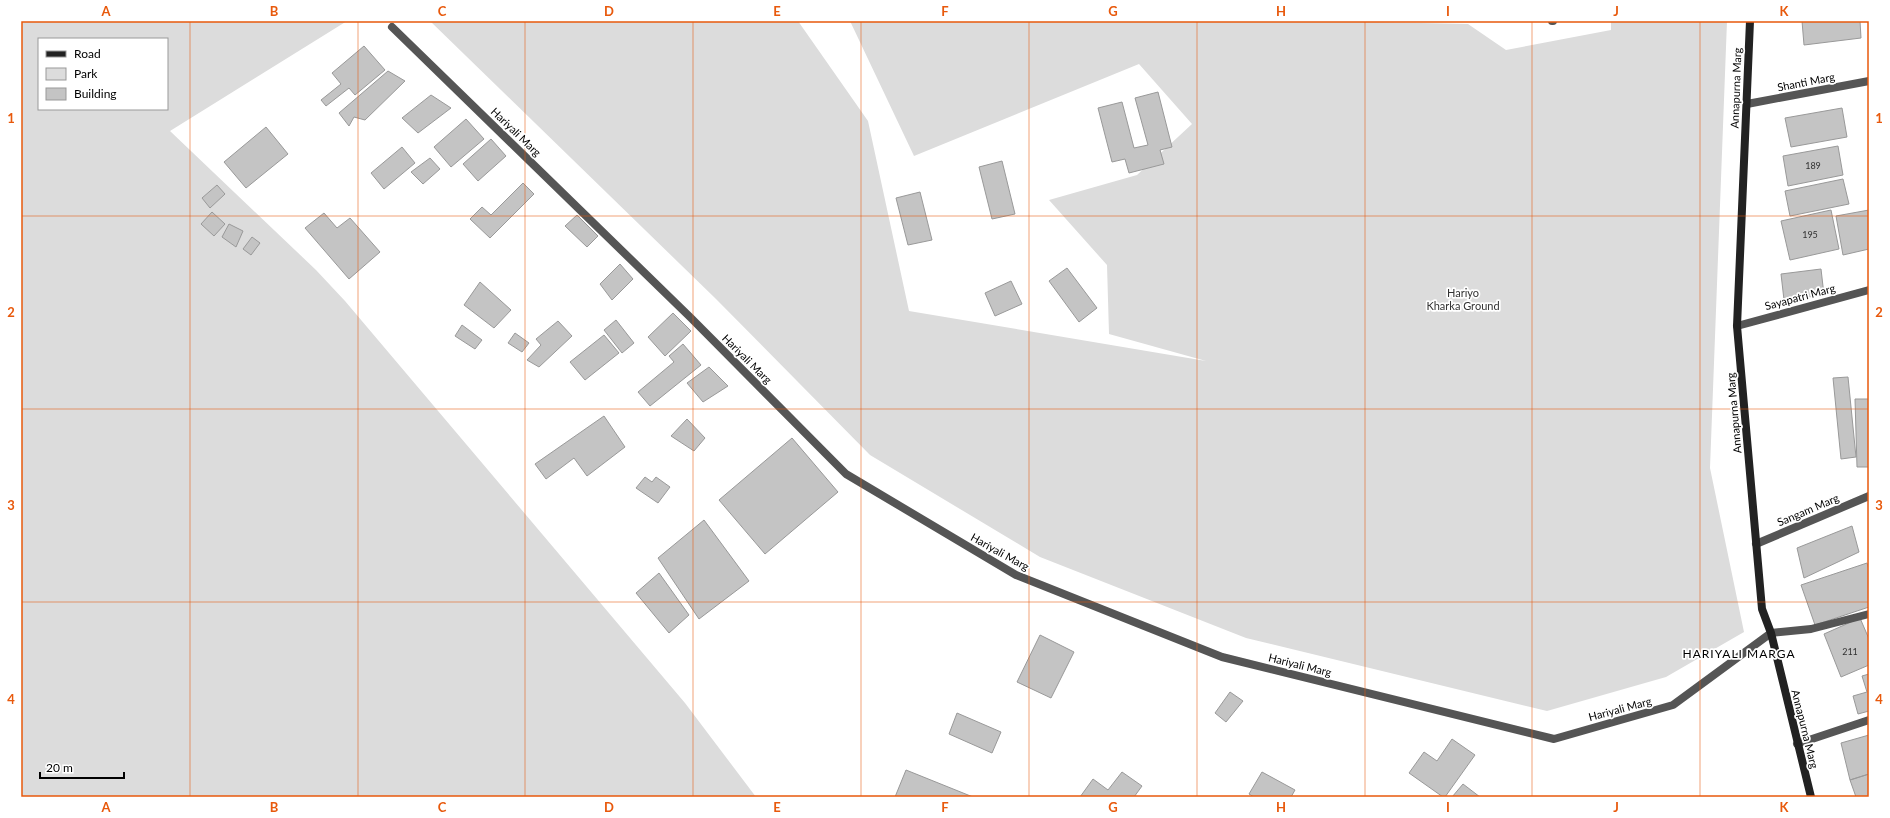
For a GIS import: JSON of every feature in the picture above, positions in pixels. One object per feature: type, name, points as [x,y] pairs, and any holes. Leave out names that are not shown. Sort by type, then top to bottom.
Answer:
[{"type":"main road","name":"Annapurna Marg","points":[[1750,21],[1737,326],[1762,609],[1771,633],[1811,797]]},
{"type":"street","name":"Hariyali Marg","points":[[392,27],[691,318],[846,474],[1016,576],[1222,657],[1554,738],[1673,705],[1771,633]]},
{"type":"street","name":"Shanti Marg","points":[[1747,104],[1869,81]]},
{"type":"street","name":"Sayapatri Marg","points":[[1737,326],[1869,290]]},
{"type":"street","name":"Sangam Marg","points":[[1756,544],[1869,496]]},
{"type":"street","points":[[1771,633],[1811,629],[1869,614]]},
{"type":"street","points":[[1797,744],[1869,720]]},
{"type":"green space","points":[[21,21],[347,21],[170,131],[316,270],[345,301],[685,703],[756,797],[21,797]]},
{"type":"green space","name":"Hariyo Kharka Ground","points":[[430,21],[798,21],[868,121],[909,311],[1206,361],[1109,334],[1107,265],[1049,200],[1137,175],[1192,124],[1139,64],[914,156],[850,21],[1326,21],[1468,24],[1506,50],[1611,30],[1611,21],[1727,21],[1710,468],[1744,632],[1666,677],[1547,711],[1246,638],[1040,557],[870,455],[716,299]]},
{"type":"building","points":[[1802,21],[1860,21],[1861,38],[1804,45]]},
{"type":"building","points":[[364,46],[385,70],[355,95],[349,88],[326,106],[321,100],[341,84],[332,73]]},
{"type":"building","points":[[388,71],[405,81],[365,120],[354,117],[349,126],[339,113]]},
{"type":"building","points":[[1158,92],[1172,147],[1160,150],[1164,164],[1129,173],[1125,159],[1112,162],[1098,108],[1122,102],[1134,148],[1148,145],[1135,98]]},
{"type":"building","points":[[431,95],[451,108],[418,133],[402,118]]},
{"type":"building","points":[[1842,108],[1847,137],[1791,147],[1785,118]]},
{"type":"building","points":[[466,119],[484,139],[451,167],[434,147]]},
{"type":"building","points":[[266,127],[288,154],[246,188],[224,162]]},
{"type":"building","points":[[491,139],[506,156],[478,181],[463,164]]},
{"type":"building","points":[[1838,146],[1843,175],[1788,186],[1783,156]]},
{"type":"building","points":[[402,147],[415,163],[384,189],[371,173]]},
{"type":"building","points":[[430,158],[440,169],[423,184],[411,172]]},
{"type":"building","points":[[1002,161],[1015,214],[992,219],[979,167]]},
{"type":"building","points":[[1843,179],[1849,204],[1790,216],[1785,191]]},
{"type":"building","points":[[523,183],[534,194],[490,238],[470,219],[482,207],[491,215]]},
{"type":"building","points":[[217,185],[225,194],[210,208],[202,198]]},
{"type":"building","points":[[920,192],[932,240],[908,245],[896,198]]},
{"type":"building","points":[[1831,210],[1839,249],[1790,260],[1781,221]]},
{"type":"building","points":[[1869,210],[1869,249],[1843,255],[1836,216]]},
{"type":"building","points":[[212,212],[225,224],[214,236],[201,224]]},
{"type":"building","points":[[324,213],[337,228],[350,218],[380,252],[349,279],[305,228]]},
{"type":"building","points":[[577,215],[598,236],[587,247],[565,226]]},
{"type":"building","points":[[229,224],[243,231],[236,247],[222,237]]},
{"type":"building","points":[[252,237],[260,243],[251,255],[243,249]]},
{"type":"building","points":[[620,264],[633,279],[612,300],[600,284]]},
{"type":"building","points":[[1067,268],[1097,308],[1079,322],[1049,281]]},
{"type":"building","points":[[1821,269],[1824,295],[1784,300],[1781,274]]},
{"type":"building","points":[[1011,281],[1022,304],[995,316],[985,293]]},
{"type":"building","points":[[480,282],[511,310],[494,328],[464,305]]},
{"type":"building","points":[[673,313],[691,331],[665,356],[648,337]]},
{"type":"building","points":[[616,320],[634,343],[622,353],[604,330]]},
{"type":"building","points":[[558,321],[572,336],[539,367],[527,360],[541,345],[536,339]]},
{"type":"building","points":[[462,325],[482,340],[475,349],[455,336]]},
{"type":"building","points":[[515,333],[529,343],[522,352],[508,343]]},
{"type":"building","points":[[604,335],[619,353],[585,380],[570,362]]},
{"type":"building","points":[[683,344],[701,365],[650,406],[638,392],[674,362],[669,356]]},
{"type":"building","points":[[709,367],[728,386],[703,402],[687,383]]},
{"type":"building","points":[[1848,377],[1856,457],[1841,459],[1833,378]]},
{"type":"building","points":[[1855,399],[1869,399],[1869,467],[1857,467]]},
{"type":"building","points":[[604,416],[625,447],[587,476],[574,458],[546,479],[535,464]]},
{"type":"building","points":[[687,419],[705,438],[694,451],[671,436]]},
{"type":"building","points":[[792,438],[838,492],[765,554],[719,500]]},
{"type":"building","points":[[645,477],[652,482],[656,477],[670,487],[658,503],[636,488]]},
{"type":"building","points":[[704,520],[749,581],[699,619],[658,558]]},
{"type":"building","points":[[1852,526],[1859,552],[1804,578],[1797,548]]},
{"type":"building","points":[[1867,563],[1869,570],[1869,607],[1815,625],[1801,585]]},
{"type":"building","points":[[659,573],[689,615],[669,633],[636,593]]},
{"type":"building","points":[[1860,618],[1869,639],[1869,665],[1841,677],[1824,634]]},
{"type":"building","points":[[1040,635],[1074,652],[1051,698],[1017,682]]},
{"type":"building","points":[[1869,674],[1869,711],[1858,714],[1853,696],[1867,692],[1862,676]]},
{"type":"building","points":[[1230,692],[1243,701],[1226,722],[1215,713]]},
{"type":"building","points":[[957,713],[1001,732],[992,753],[949,734]]},
{"type":"building","points":[[1869,735],[1869,774],[1850,780],[1841,743]]},
{"type":"building","points":[[1452,739],[1475,755],[1445,797],[1443,797],[1409,773],[1424,752],[1437,761]]},
{"type":"building","points":[[906,770],[973,797],[895,797]]},
{"type":"building","points":[[1122,772],[1142,786],[1134,797],[1080,797],[1093,779],[1108,790]]},
{"type":"building","points":[[1262,772],[1295,790],[1291,797],[1254,797],[1249,794]]},
{"type":"building","points":[[1869,774],[1869,797],[1856,797],[1850,780]]},
{"type":"building","points":[[1463,784],[1480,797],[1452,797]]},
{"type":"district","name":"HARIYALI MARGA","points":[[1739,654]]}]
